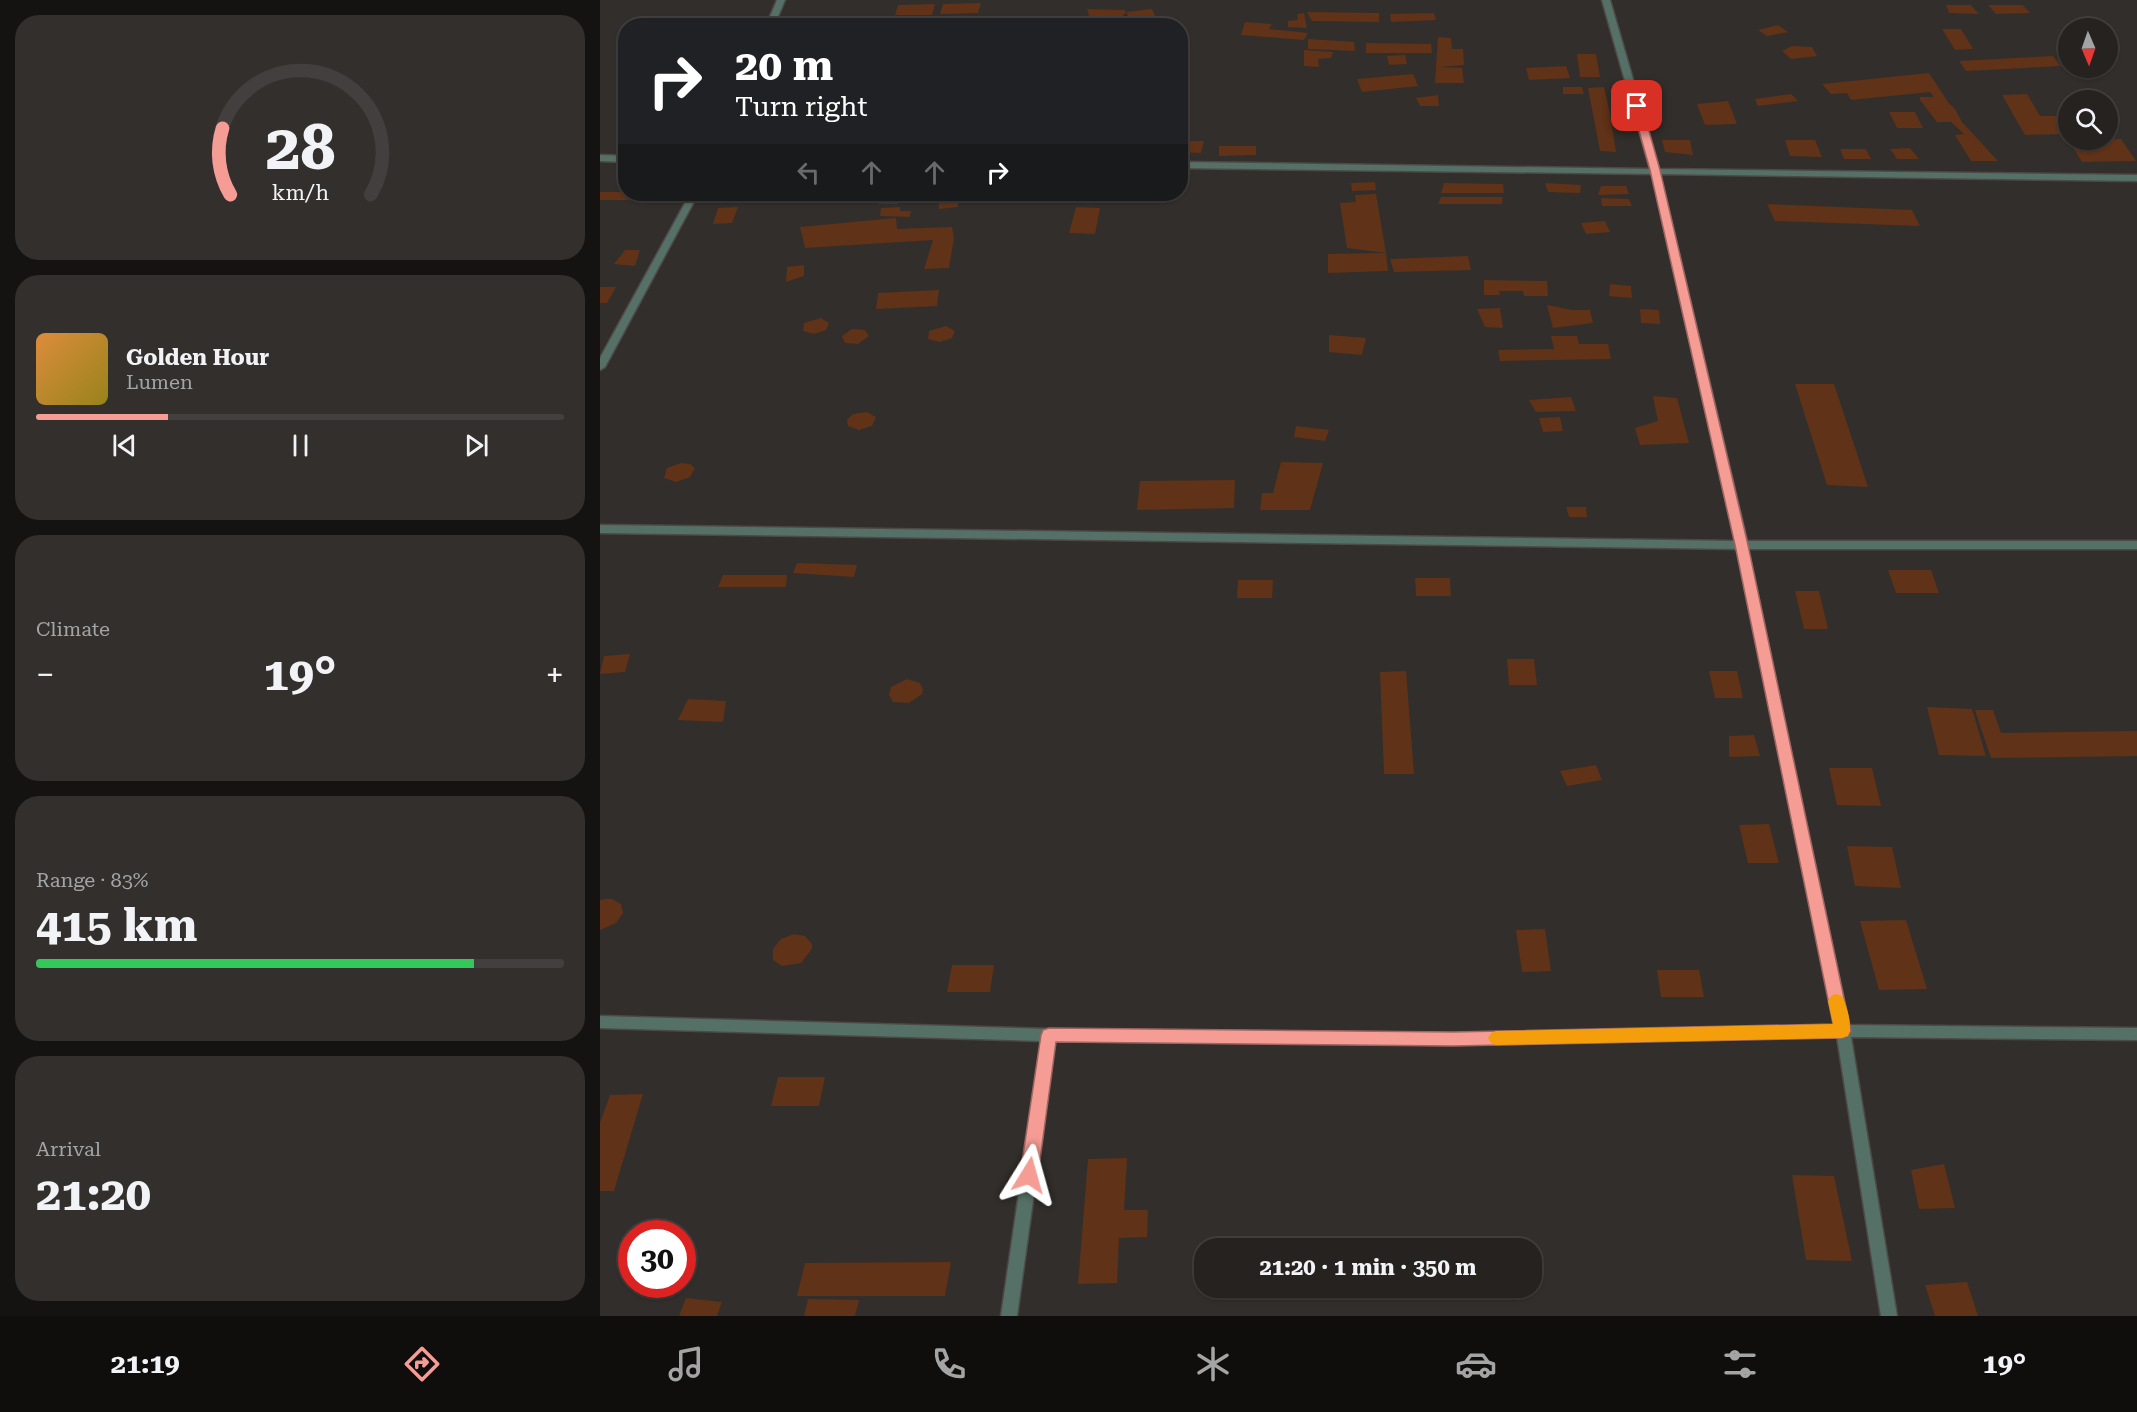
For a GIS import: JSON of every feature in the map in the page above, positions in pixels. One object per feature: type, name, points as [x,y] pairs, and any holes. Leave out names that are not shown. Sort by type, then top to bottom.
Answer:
[{"type":"street","points":[[773,18],[781,0]]},
{"type":"street","points":[[1606,0],[1655,170],[1742,545],[1842,1031],[1889,1316]]},
{"type":"street","points":[[600,158],[618,159]]},
{"type":"street","points":[[1188,165],[2137,178]]},
{"type":"street","points":[[600,367],[690,201]]},
{"type":"street","points":[[600,529],[1742,545],[2137,545]]},
{"type":"street","points":[[600,1022],[1049,1035],[1453,1039],[1842,1031],[2137,1034]]},
{"type":"street","points":[[1009,1316],[1049,1035]]},
{"type":"building","points":[[981,3],[978,13],[940,14],[943,4]]},
{"type":"building","points":[[935,4],[932,15],[895,15],[898,5]]},
{"type":"building","points":[[1946,5],[1971,5],[1979,14],[1949,13]]},
{"type":"building","points":[[1988,5],[2023,5],[2030,13],[1996,14]]},
{"type":"building","points":[[1087,9],[1124,10],[1126,12],[1122,17],[1089,16]]},
{"type":"building","points":[[1152,9],[1156,18],[1129,18],[1126,12]]},
{"type":"building","points":[[1307,12],[1379,13],[1379,22],[1312,21]]},
{"type":"building","points":[[1304,13],[1307,28],[1288,27],[1288,21],[1298,20],[1297,14]]},
{"type":"building","points":[[1434,13],[1436,20],[1391,22],[1390,14]]},
{"type":"building","points":[[1245,22],[1272,24],[1269,29],[1308,33],[1304,40],[1241,35]]},
{"type":"building","points":[[1778,25],[1788,32],[1767,36],[1758,30]]},
{"type":"building","points":[[1942,29],[1961,29],[1973,49],[1955,50]]},
{"type":"building","points":[[1438,37],[1451,38],[1452,49],[1463,49],[1464,65],[1439,67],[1462,68],[1464,83],[1435,83]]},
{"type":"building","points":[[1308,39],[1354,42],[1355,51],[1308,49]]},
{"type":"building","points":[[1366,43],[1431,44],[1432,53],[1366,53]]},
{"type":"building","points":[[1792,46],[1812,47],[1817,56],[1791,59],[1782,51]]},
{"type":"building","points":[[1304,50],[1333,52],[1331,58],[1318,59],[1319,67],[1304,66]]},
{"type":"building","points":[[1577,54],[1596,54],[1600,77],[1580,77]]},
{"type":"building","points":[[1405,55],[1407,64],[1389,65],[1387,56]]},
{"type":"building","points":[[2053,56],[2058,66],[1966,71],[1959,61]]},
{"type":"building","points":[[1566,66],[1570,78],[1529,80],[1526,68]]},
{"type":"building","points":[[1929,73],[1962,122],[1998,161],[1971,161],[1955,135],[1964,134],[1951,122],[1937,122],[1920,100],[1920,97],[1934,97],[1930,92],[1851,100],[1847,93],[1831,94],[1822,84]]},
{"type":"building","points":[[1413,74],[1418,86],[1362,92],[1357,79]]},
{"type":"building","points":[[1563,87],[1582,87],[1584,94],[1563,94]]},
{"type":"building","points":[[1604,87],[1616,152],[1600,151],[1588,88]]},
{"type":"building","points":[[1791,94],[1798,101],[1758,106],[1755,99]]},
{"type":"building","points":[[2027,94],[2040,116],[2058,116],[2058,134],[2025,135],[2002,95]]},
{"type":"building","points":[[1438,95],[1439,106],[1420,106],[1416,98]]},
{"type":"building","points":[[1728,101],[1737,124],[1705,125],[1697,104]]},
{"type":"building","points":[[1889,112],[1915,112],[1923,128],[1897,128]]},
{"type":"building","points":[[2118,139],[2121,139],[2136,161],[2082,162],[2075,150],[2118,150]]},
{"type":"building","points":[[1662,140],[1690,140],[1693,155],[1665,152]]},
{"type":"building","points":[[1785,140],[1815,140],[1822,157],[1790,156]]},
{"type":"building","points":[[1188,141],[1204,141],[1201,153],[1188,152]]},
{"type":"building","points":[[1219,146],[1256,146],[1256,155],[1219,156]]},
{"type":"building","points":[[1910,148],[1919,159],[1897,159],[1890,149]]},
{"type":"building","points":[[1840,149],[1866,149],[1871,159],[1844,159]]},
{"type":"building","points":[[1375,182],[1376,190],[1352,191],[1351,183]]},
{"type":"building","points":[[1444,183],[1503,184],[1504,193],[1441,193]]},
{"type":"building","points":[[1545,183],[1581,185],[1580,193],[1548,192]]},
{"type":"building","points":[[1601,186],[1626,186],[1629,194],[1598,195]]},
{"type":"building","points":[[600,192],[618,192],[618,200],[600,200]]},
{"type":"building","points":[[1376,194],[1386,253],[1347,248],[1340,203],[1356,202],[1355,195]]},
{"type":"building","points":[[1441,197],[1503,197],[1502,204],[1438,204]]},
{"type":"building","points":[[1601,198],[1629,199],[1632,206],[1602,206]]},
{"type":"building","points":[[879,201],[899,201],[898,204],[878,204]]},
{"type":"building","points":[[939,201],[958,201],[958,207],[939,209]]},
{"type":"building","points":[[1767,204],[1912,210],[1920,226],[1775,221]]},
{"type":"building","points":[[738,207],[732,223],[713,224],[718,208]]},
{"type":"building","points":[[900,207],[900,211],[911,211],[910,217],[880,216],[881,208]]},
{"type":"building","points":[[1076,207],[1100,208],[1095,234],[1069,233]]},
{"type":"building","points":[[896,218],[897,229],[952,227],[954,238],[949,268],[924,269],[933,240],[805,248],[800,227]]},
{"type":"building","points":[[1605,221],[1610,232],[1586,234],[1581,223]]},
{"type":"building","points":[[625,250],[640,250],[635,266],[614,264]]},
{"type":"building","points":[[1386,253],[1388,271],[1328,273],[1328,254]]},
{"type":"building","points":[[1468,256],[1471,270],[1394,272],[1390,259]]},
{"type":"building","points":[[804,265],[804,276],[786,282],[787,267]]},
{"type":"building","points":[[1484,280],[1547,281],[1548,296],[1524,296],[1523,291],[1499,291],[1500,295],[1484,295]]},
{"type":"building","points":[[1610,284],[1631,286],[1632,298],[1609,296]]},
{"type":"building","points":[[600,287],[616,287],[607,303],[600,303]]},
{"type":"building","points":[[939,290],[937,306],[876,309],[878,293]]},
{"type":"building","points":[[1547,305],[1572,310],[1590,310],[1593,323],[1553,328]]},
{"type":"building","points":[[1500,308],[1503,328],[1485,327],[1477,309]]},
{"type":"building","points":[[1640,309],[1659,310],[1660,324],[1641,323]]},
{"type":"building","points":[[821,318],[829,323],[826,330],[814,334],[803,331],[804,323]]},
{"type":"building","points":[[946,326],[955,331],[952,338],[940,342],[928,339],[929,331]]},
{"type":"building","points":[[852,329],[865,330],[869,336],[858,344],[845,343],[842,336]]},
{"type":"building","points":[[1329,335],[1366,338],[1362,355],[1329,352]]},
{"type":"building","points":[[1551,336],[1577,336],[1579,344],[1608,344],[1611,359],[1500,361],[1498,350],[1554,349]]},
{"type":"building","points":[[1795,384],[1834,384],[1868,487],[1827,485]]},
{"type":"building","points":[[1653,396],[1677,398],[1689,443],[1640,445],[1635,428],[1658,421]]},
{"type":"building","points":[[1571,397],[1576,411],[1536,412],[1529,400]]},
{"type":"building","points":[[867,412],[876,417],[872,426],[859,430],[848,426],[847,420],[853,414]]},
{"type":"building","points":[[1560,417],[1563,431],[1543,432],[1539,418]]},
{"type":"building","points":[[1296,426],[1329,430],[1325,441],[1294,437]]},
{"type":"building","points":[[1281,462],[1323,463],[1310,510],[1260,510],[1262,493],[1273,493]]},
{"type":"building","points":[[681,463],[690,464],[695,468],[690,477],[676,482],[664,478],[667,468]]},
{"type":"building","points":[[1235,480],[1234,508],[1137,510],[1140,481]]},
{"type":"building","points":[[1566,507],[1586,507],[1587,517],[1569,517]]},
{"type":"building","points":[[797,563],[857,565],[854,577],[793,573]]},
{"type":"building","points":[[1888,570],[1931,570],[1939,593],[1896,593]]},
{"type":"building","points":[[723,575],[787,575],[786,587],[718,587]]},
{"type":"building","points":[[1415,578],[1450,578],[1451,596],[1416,596]]},
{"type":"building","points":[[1238,580],[1273,580],[1272,598],[1237,598]]},
{"type":"building","points":[[1795,591],[1819,591],[1828,629],[1804,629]]},
{"type":"building","points":[[630,654],[625,672],[600,674],[604,656]]},
{"type":"building","points":[[1507,659],[1534,659],[1537,685],[1509,685]]},
{"type":"building","points":[[1406,671],[1414,774],[1384,774],[1380,672]]},
{"type":"building","points":[[1709,671],[1737,671],[1743,698],[1715,698]]},
{"type":"building","points":[[907,679],[920,683],[922,694],[909,703],[893,702],[889,695],[891,687]]},
{"type":"building","points":[[688,699],[726,701],[723,722],[678,720]]},
{"type":"building","points":[[1927,707],[1972,709],[1986,756],[1939,755]]},
{"type":"building","points":[[1975,710],[1993,710],[2001,733],[2137,731],[2137,756],[1991,758]]},
{"type":"building","points":[[1754,735],[1760,756],[1729,757],[1729,736]]},
{"type":"building","points":[[1596,765],[1602,780],[1567,786],[1560,771]]},
{"type":"building","points":[[1829,768],[1872,768],[1881,806],[1837,805]]},
{"type":"building","points":[[1769,824],[1779,863],[1748,863],[1739,825]]},
{"type":"building","points":[[1847,846],[1892,847],[1901,888],[1855,886]]},
{"type":"building","points":[[612,899],[621,904],[623,913],[616,923],[600,930],[600,900]]},
{"type":"building","points":[[1906,920],[1927,989],[1879,990],[1860,921]]},
{"type":"building","points":[[1545,929],[1551,971],[1522,972],[1516,930]]},
{"type":"building","points":[[794,934],[805,936],[812,944],[812,949],[801,963],[782,966],[773,960],[773,949],[781,939]]},
{"type":"building","points":[[952,965],[994,965],[990,992],[947,992]]},
{"type":"building","points":[[1657,970],[1699,970],[1704,997],[1661,997]]},
{"type":"building","points":[[778,1077],[825,1077],[819,1106],[771,1106]]},
{"type":"building","points":[[643,1094],[614,1191],[600,1191],[600,1123],[610,1095]]},
{"type":"building","points":[[1127,1158],[1124,1210],[1148,1210],[1147,1237],[1119,1238],[1117,1283],[1078,1284],[1088,1159]]},
{"type":"building","points":[[1944,1164],[1955,1208],[1919,1209],[1911,1170]]},
{"type":"building","points":[[1792,1175],[1834,1176],[1852,1261],[1806,1260]]},
{"type":"building","points":[[951,1262],[945,1296],[797,1296],[805,1263]]},
{"type":"building","points":[[1967,1282],[1978,1316],[1935,1316],[1925,1285]]},
{"type":"building","points":[[686,1298],[722,1302],[717,1316],[679,1316]]},
{"type":"building","points":[[808,1299],[859,1300],[855,1316],[804,1316]]},
{"type":"slow traffic","points":[[1496,1038],[1842,1031],[1836,1001]]},
{"type":"route","points":[[1029,1175],[1049,1035],[1453,1039],[1842,1031],[1742,545],[1655,170],[1637,106]]}]
